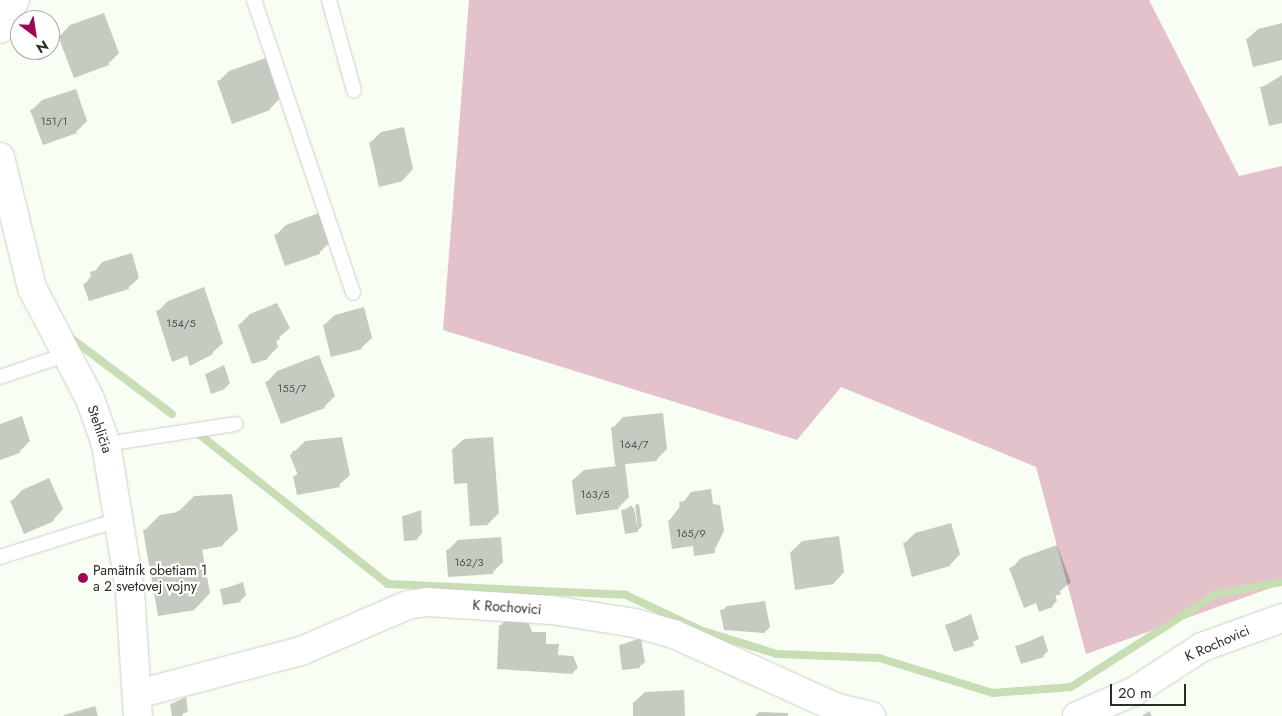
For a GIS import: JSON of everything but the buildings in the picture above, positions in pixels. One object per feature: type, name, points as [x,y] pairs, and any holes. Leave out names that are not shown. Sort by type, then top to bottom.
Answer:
[{"type":"street","points":[[0,28],[14,0]]},
{"type":"street","name":"Stehličia","points":[[1,170],[32,288],[68,354],[106,444],[121,518],[138,705]]},
{"type":"street","name":"K Rochovici","points":[[138,705],[301,651],[401,607],[427,602],[552,610],[635,623],[674,634],[862,715]]},
{"type":"street","name":"K Rochovici","points":[[1077,716],[1133,692],[1202,647],[1282,618]]},
{"type":"lane","points":[[254,0],[353,293]]},
{"type":"lane","points":[[329,0],[354,91]]},
{"type":"lane","points":[[0,377],[68,354]]},
{"type":"lane","points":[[106,444],[235,424]]},
{"type":"lane","points":[[0,557],[121,518]]},
{"type":"shaded area","points":[[469,0],[1149,0],[1239,176],[1282,166],[1282,584],[1086,654],[1036,467],[841,387],[797,440],[443,330]]},
{"type":"waterway","points":[[72,339],[172,414]]},
{"type":"waterway","points":[[195,431],[388,584],[626,595],[703,631],[777,654],[879,658],[993,693],[1071,687],[1216,594],[1282,582]]},
{"type":"place","name":"Pamätník obetiam 1 a 2 svetovej vojny","points":[[83,578]]}]
